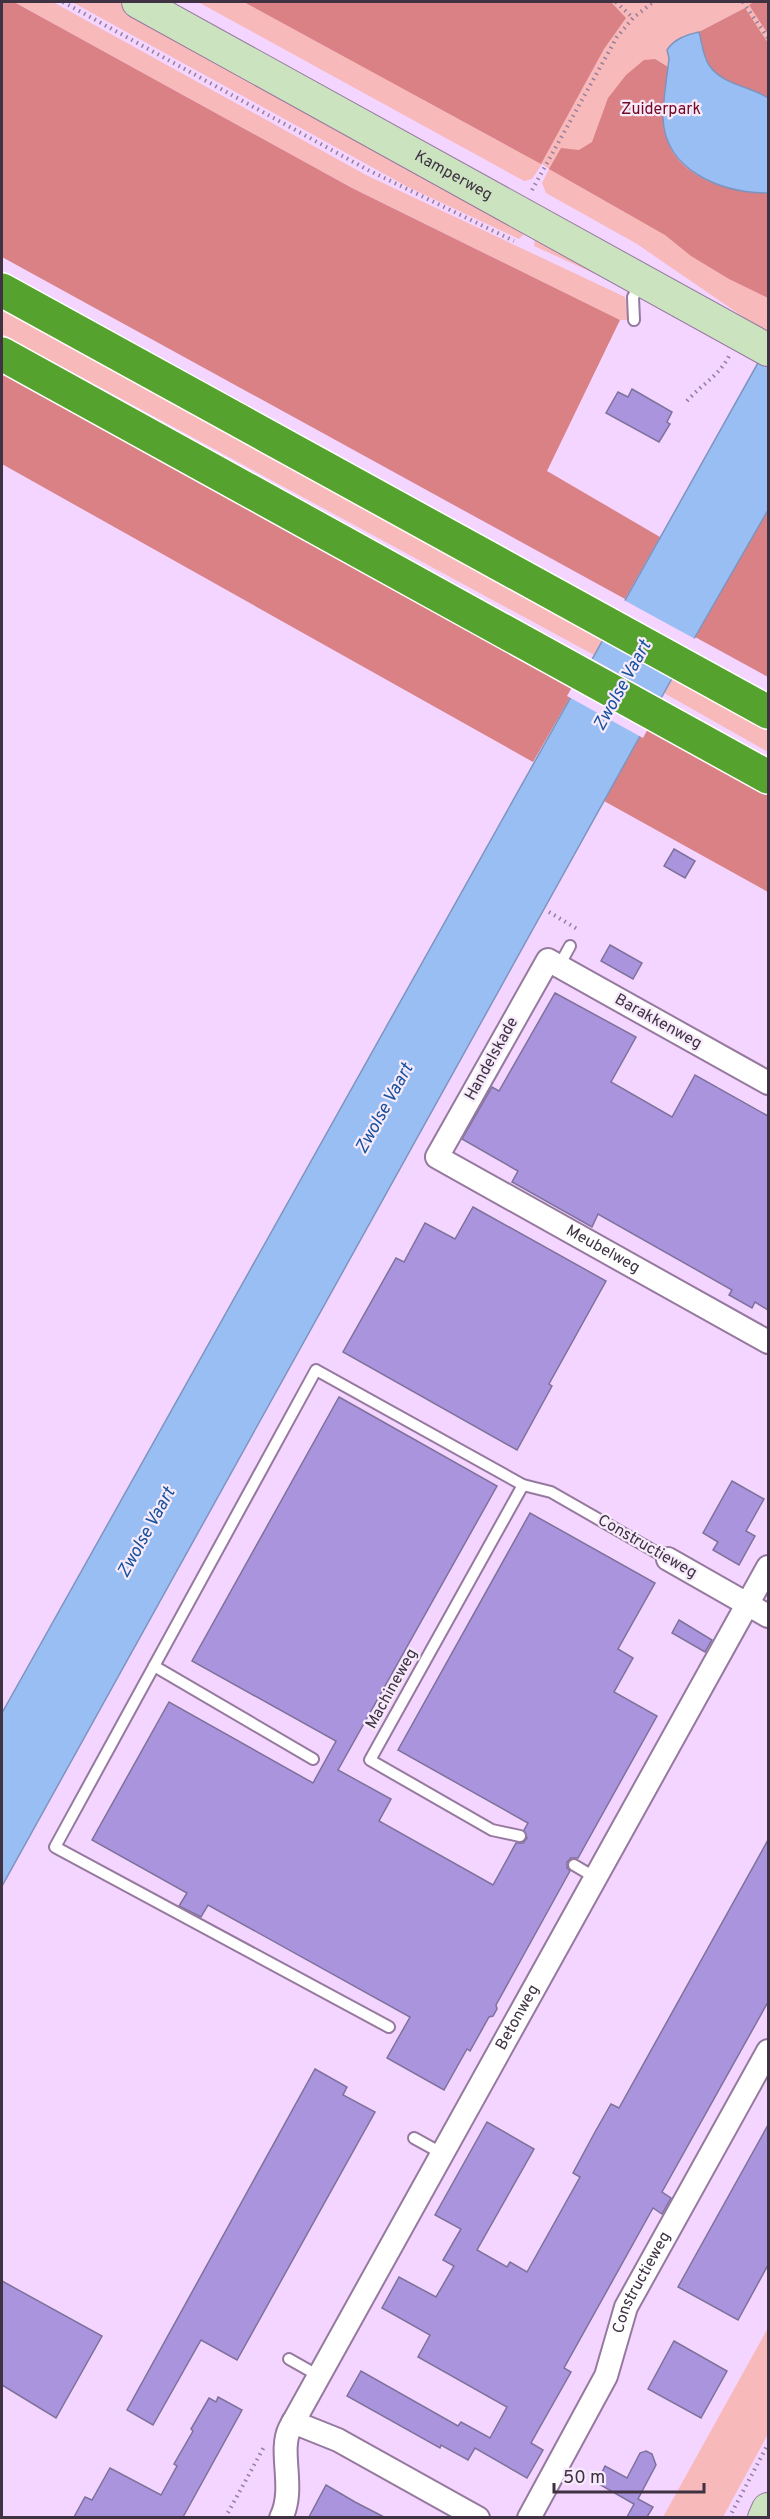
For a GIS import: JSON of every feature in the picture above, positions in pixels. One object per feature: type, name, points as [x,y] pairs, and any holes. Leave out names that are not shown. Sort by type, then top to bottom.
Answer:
[{"type":"highway","points":[[2,290],[768,711]]},
{"type":"highway","points":[[2,354],[768,777]]},
{"type":"main road","name":"Kamperweg","points":[[138,2],[766,348]]},
{"type":"main road","points":[[764,2517],[768,2509]]},
{"type":"street","name":"Barakkenweg","points":[[553,963],[768,1083]]},
{"type":"street","name":"Handelskade","points":[[436,1157],[553,963]]},
{"type":"street","name":"Meubelweg","points":[[436,1157],[768,1342]]},
{"type":"street","name":"Constructieweg","points":[[668,1559],[768,1616]]},
{"type":"street","name":"Betonweg","points":[[291,2427],[768,1567]]},
{"type":"street","name":"Constructieweg","points":[[529,2517],[606,2376],[626,2307],[768,2051]]},
{"type":"street","points":[[281,2517],[288,2493],[291,2427],[338,2440],[478,2517]]},
{"type":"lane","points":[[634,320],[633,297],[642,280]]},
{"type":"lane","points":[[553,963],[570,946]]},
{"type":"lane","name":"Constructieweg","points":[[154,1666],[316,1370],[523,1485],[551,1492],[668,1559]]},
{"type":"lane","name":"Machineweg","points":[[520,1836],[492,1830],[370,1760],[523,1485]]},
{"type":"lane","points":[[313,1759],[154,1666],[55,1847],[388,2027]]},
{"type":"lane","points":[[574,1865],[596,1878]]},
{"type":"lane","points":[[414,2138],[443,2154]]},
{"type":"lane","points":[[289,2359],[320,2376]]},
{"type":"path","points":[[63,2],[368,170],[524,246]]},
{"type":"path","points":[[616,2],[633,18]]},
{"type":"path","points":[[532,190],[617,37],[633,18],[653,2]]},
{"type":"path","points":[[743,2],[768,38]]},
{"type":"path","points":[[687,401],[700,386],[721,371],[734,349]]},
{"type":"path","points":[[549,912],[579,930]]},
{"type":"path","points":[[225,2517],[268,2443]]},
{"type":"path","points":[[729,2517],[768,2444]]},
{"type":"green space","points":[[2,2],[14,2],[352,188],[620,320],[547,471],[660,537],[625,599],[2,257]]},
{"type":"green space","points":[[14,2],[53,2],[366,175],[625,297],[629,320],[620,320],[352,188]]},
{"type":"green space","points":[[72,2],[119,2],[527,231],[519,239],[408,187]]},
{"type":"green space","name":"Zuiderpark","points":[[198,2],[768,2],[768,334],[637,244],[546,193],[542,183],[549,169],[542,164],[532,179],[524,181]]},
{"type":"green space","points":[[244,2],[611,2],[626,18],[604,49],[541,164]]},
{"type":"green space","points":[[754,2],[768,2],[768,34],[749,5]]},
{"type":"green space","points":[[745,8],[768,43],[768,98],[721,77],[705,58],[699,32]]},
{"type":"green space","points":[[655,59],[668,67],[664,124],[670,148],[679,161],[691,171],[720,186],[768,193],[768,298],[729,279],[691,256],[665,235],[549,169],[561,148],[579,150],[592,142],[608,98],[626,75],[644,60]]},
{"type":"green space","points":[[535,237],[613,282],[534,246]]},
{"type":"green space","points":[[2,295],[609,628],[594,655],[2,334]]},
{"type":"green space","points":[[2,365],[580,680],[533,762],[2,464]]},
{"type":"green space","points":[[768,510],[768,677],[695,637]]},
{"type":"green space","points":[[679,666],[768,717],[768,752],[664,693]]},
{"type":"green space","points":[[650,719],[768,784],[768,892],[604,801]]},
{"type":"green space","points":[[768,2328],[768,2434],[723,2517],[663,2517]]},
{"type":"water","points":[[699,32],[705,58],[715,72],[729,81],[768,98],[768,193],[733,189],[699,176],[674,152],[666,137],[663,118],[669,58],[667,50],[681,38]]},
{"type":"water","name":"Zwolse Vaart","points":[[768,345],[768,510],[695,637],[2,1886],[2,1713]]},
{"type":"pier","points":[[622,599],[697,640],[675,679],[600,637]]},
{"type":"pier","points":[[589,657],[664,699],[643,738],[567,696]]},
{"type":"building","points":[[632,389],[672,412],[667,422],[670,424],[659,442],[606,413],[618,392],[628,397]]},
{"type":"building","points":[[674,849],[695,861],[685,878],[664,866]]},
{"type":"building","points":[[610,945],[642,963],[633,979],[601,961]]},
{"type":"building","points":[[555,993],[636,1037],[611,1082],[672,1117],[695,1075],[768,1116],[768,1310],[755,1302],[752,1308],[729,1295],[732,1290],[598,1214],[592,1227],[512,1182],[518,1171],[462,1139],[492,1087],[499,1091]]},
{"type":"building","points":[[473,1207],[606,1281],[549,1384],[552,1386],[517,1450],[343,1352],[396,1258],[404,1262],[425,1223],[455,1239]]},
{"type":"building","points":[[339,1397],[497,1486],[338,1770],[391,1799],[379,1821],[493,1885],[516,1843],[523,1843],[527,1838],[524,1830],[528,1823],[398,1750],[530,1513],[655,1583],[618,1649],[633,1658],[614,1692],[657,1716],[578,1858],[571,1858],[567,1862],[567,1868],[570,1871],[496,2005],[497,2009],[493,2016],[489,2017],[470,2051],[467,2049],[444,2090],[387,2058],[410,2017],[208,1905],[201,1917],[179,1906],[187,1893],[92,1840],[169,1702],[313,1783],[336,1741],[192,1661]]},
{"type":"building","points":[[732,1481],[764,1499],[746,1531],[755,1536],[739,1565],[713,1550],[718,1542],[703,1533]]},
{"type":"building","points":[[679,1620],[712,1640],[705,1652],[672,1633]]},
{"type":"building","points":[[768,1840],[768,2002],[662,2192],[671,2198],[662,2214],[653,2208],[564,2368],[571,2372],[531,2443],[543,2450],[527,2478],[475,2448],[468,2460],[441,2445],[440,2448],[347,2396],[361,2371],[458,2426],[461,2422],[490,2438],[507,2407],[418,2357],[430,2335],[382,2308],[399,2277],[436,2297],[454,2266],[443,2260],[461,2229],[435,2215],[487,2122],[534,2149],[477,2250],[507,2267],[510,2262],[527,2272],[580,2177],[573,2173],[595,2132],[611,2104],[619,2108]]},
{"type":"building","points":[[315,2069],[347,2087],[343,2095],[375,2112],[237,2360],[201,2340],[153,2425],[127,2410]]},
{"type":"building","points":[[768,2125],[768,2265],[738,2320],[678,2287]]},
{"type":"building","points":[[2,2281],[102,2336],[56,2418],[2,2385]]},
{"type":"building","points":[[674,2341],[727,2371],[701,2418],[648,2389]]},
{"type":"building","points":[[218,2397],[242,2410],[183,2517],[74,2517],[85,2497],[92,2500],[110,2468],[161,2495],[177,2466],[174,2464],[193,2431],[191,2429],[209,2398],[216,2402]]},
{"type":"building","points":[[646,2451],[652,2454],[656,2465],[638,2499],[653,2507],[647,2517],[627,2517],[634,2504],[597,2483],[605,2466],[627,2478],[640,2453]]},
{"type":"building","points":[[326,2485],[355,2502],[384,2517],[309,2517]]}]
